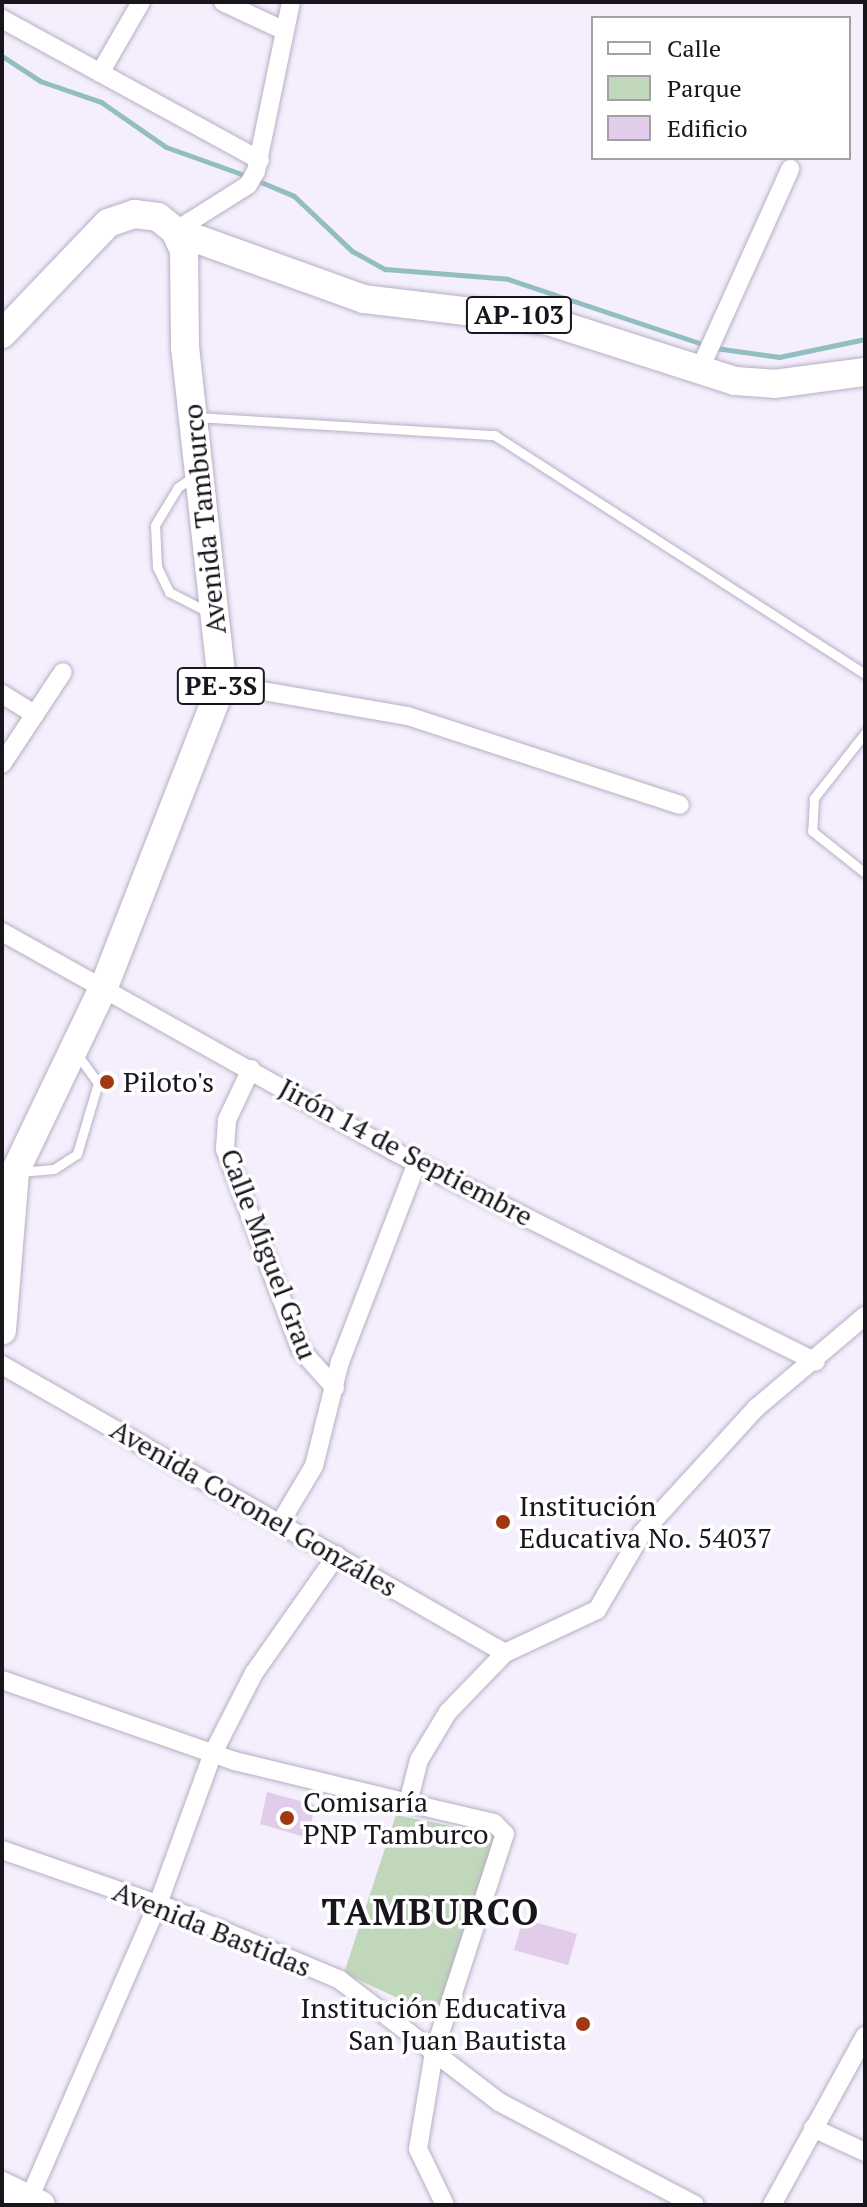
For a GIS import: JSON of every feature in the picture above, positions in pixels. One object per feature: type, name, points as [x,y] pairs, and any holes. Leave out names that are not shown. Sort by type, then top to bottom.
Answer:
[{"type":"main road","points":[[2,334],[108,223],[134,214],[158,217],[175,231]]},
{"type":"main road","name":"AP-103","points":[[175,231],[378,303],[539,319],[699,371],[774,384],[865,372]]},
{"type":"main road","name":"Avenida Tamburco","points":[[2,1330],[15,1172],[104,986],[222,684],[192,417],[184,250],[175,231]]},
{"type":"main road","points":[[2,2186],[35,2202]]},
{"type":"street","points":[[100,73],[141,2]]},
{"type":"street","points":[[223,2],[285,31]]},
{"type":"street","points":[[175,231],[255,172],[291,2]]},
{"type":"street","points":[[2,19],[100,73],[255,172]]},
{"type":"street","points":[[699,371],[790,169]]},
{"type":"street","points":[[2,764],[63,672]]},
{"type":"street","points":[[222,684],[408,716],[680,805]]},
{"type":"street","points":[[2,694],[35,715]]},
{"type":"street","name":"Jirón 14 de Septiembre","points":[[2,932],[417,1162],[816,1362]]},
{"type":"street","name":"Calle Miguel Grau","points":[[251,1069],[227,1120],[225,1149],[301,1350],[335,1388]]},
{"type":"street","points":[[280,1523],[314,1466],[335,1388],[417,1162]]},
{"type":"street","points":[[408,1803],[419,1760],[448,1712],[505,1653],[597,1610],[642,1533],[756,1408],[816,1362],[865,1316]]},
{"type":"street","name":"Avenida Coronel Gonzáles","points":[[2,1365],[505,1653]]},
{"type":"street","points":[[35,2202],[158,1904],[213,1753],[254,1673],[337,1555]]},
{"type":"street","points":[[2,1680],[213,1753],[494,1823],[505,1834],[434,2052],[418,2149],[445,2205]]},
{"type":"street","name":"Avenida Bastidas","points":[[2,1850],[158,1904],[340,1980],[499,2102],[695,2205]]},
{"type":"street","points":[[772,2205],[865,2036]]},
{"type":"street","points":[[813,2128],[865,2152]]},
{"type":"lane","points":[[192,417],[494,435],[865,674]]},
{"type":"lane","points":[[198,473],[178,487],[155,525],[157,567],[169,592],[214,615]]},
{"type":"lane","points":[[865,733],[814,798],[812,831],[865,873]]},
{"type":"lane","points":[[15,1172],[54,1169],[77,1154],[98,1083],[93,1067],[73,1051]]},
{"type":"green space","points":[[396,1815],[497,1835],[436,2016],[344,1973]]},
{"type":"building","name":"Comisaría PNP Tamburco","points":[[267,1792],[315,1805],[308,1838],[260,1824]]},
{"type":"building","points":[[523,1919],[577,1934],[568,1965],[514,1950]]},
{"type":"waterway","points":[[2,56],[40,81],[101,102],[166,147],[247,176]]},
{"type":"waterway","points":[[256,180],[294,196],[352,251],[385,269],[508,279],[705,345]]},
{"type":"waterway","points":[[715,348],[779,357],[865,339]]},
{"type":"place","name":"Piloto's","points":[[107,1082]]},
{"type":"place","name":"Institución Educativa No. 54037","points":[[503,1522]]},
{"type":"place","name":"Comisaría PNP Tamburco","points":[[287,1818]]},
{"type":"place","name":"Institución Educativa San Juan Bautista","points":[[583,2024]]},
{"type":"district","name":"TAMBURCO","points":[[431,1912]]}]
